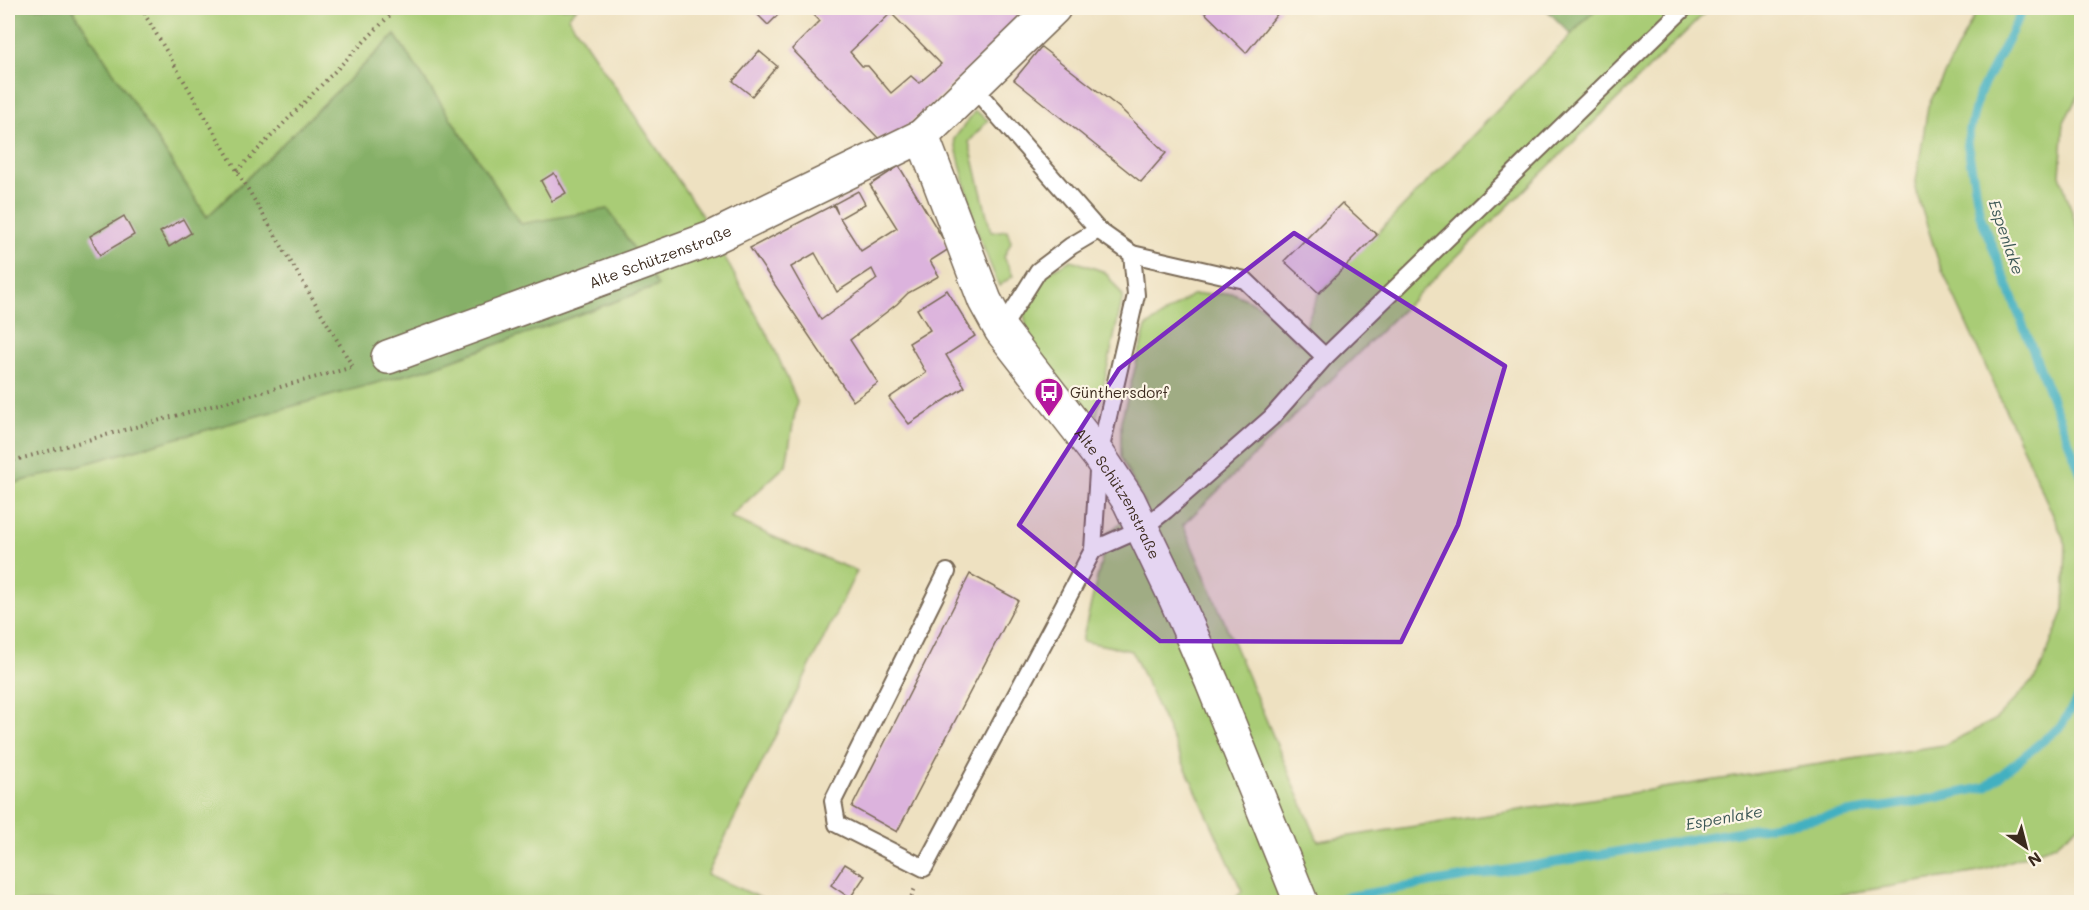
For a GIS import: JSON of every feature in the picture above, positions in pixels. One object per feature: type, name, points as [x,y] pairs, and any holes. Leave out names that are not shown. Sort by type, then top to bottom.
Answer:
[{"type":"street","name":"Alte Schützenstraße","points":[[388,357],[712,238],[922,136],[1054,8]]},
{"type":"street","name":"Alte Schützenstraße","points":[[922,136],[985,301],[1001,330],[1105,465],[1136,515],[1212,682],[1299,898]]},
{"type":"lane","points":[[1094,550],[1136,515],[1270,418],[1325,357],[1684,8]]},
{"type":"lane","points":[[974,88],[1098,230],[1131,254],[1245,280],[1325,357]]},
{"type":"lane","points":[[1001,330],[1038,271],[1071,246],[1098,230]]},
{"type":"lane","points":[[947,572],[833,801],[837,824],[924,868],[1094,550],[1105,465],[1136,295],[1131,254]]},
{"type":"path","points":[[141,8],[352,368]]},
{"type":"path","points":[[237,171],[397,8]]},
{"type":"path","points":[[8,462],[388,357]]},
{"type":"highlighted area","points":[[1294,233],[1505,366],[1458,525],[1401,642],[1160,641],[1019,525],[1119,369]]},
{"type":"green space","points":[[8,8],[72,8],[207,217],[395,35],[521,224],[608,209],[658,286],[430,368],[8,485]]},
{"type":"green space","points":[[72,8],[577,8],[568,17],[699,211],[772,343],[797,401],[786,465],[730,517],[857,571],[707,874],[770,902],[8,902],[8,485],[430,368],[658,286],[608,209],[521,224],[395,35],[207,217]]},
{"type":"green space","points":[[1545,8],[1597,8],[1571,34]]},
{"type":"green space","points":[[1597,8],[1710,8],[1183,525],[1318,841],[1944,745],[1995,720],[2038,675],[2064,610],[2066,544],[1939,263],[1915,188],[1928,106],[1978,8],[2081,8],[2081,90],[2064,122],[2060,175],[2082,243],[2082,823],[2055,845],[1979,872],[1794,902],[1232,902],[1242,891],[1132,651],[1082,641],[1108,533],[1144,504],[1121,458],[1121,421],[1146,327],[1192,295],[1233,293],[1263,307],[1298,343],[1319,293]]},
{"type":"green space","points":[[975,111],[988,120],[969,142],[991,232],[1007,230],[1011,242],[1004,257],[1013,276],[999,286],[977,232],[954,139]]},
{"type":"green space","points":[[1071,260],[1105,272],[1123,296],[1093,433],[1029,341],[1022,303],[1042,275]]},
{"type":"building","points":[[751,8],[785,8],[768,25]]},
{"type":"building","points":[[807,8],[981,8],[984,10],[986,8],[1030,8],[942,95],[899,133],[880,140],[792,49],[820,21]],"holes":[[[891,13],[941,64],[919,83],[911,76],[891,93],[868,66],[862,66],[850,52]]]},
{"type":"building","points":[[1200,8],[1282,8],[1246,53]]},
{"type":"building","points":[[1041,47],[1121,109],[1166,153],[1141,182],[1014,80]]},
{"type":"building","points":[[759,51],[777,66],[752,96],[733,81]]},
{"type":"building","points":[[899,166],[949,249],[930,261],[939,276],[908,293],[850,340],[878,383],[853,401],[750,248],[833,205],[838,214],[834,204],[858,191],[865,204],[840,218],[861,251],[897,228],[870,185]],"holes":[[[815,253],[837,292],[872,269],[877,279],[821,320],[791,267]]]},
{"type":"building","points":[[554,173],[566,193],[552,201],[541,181]]},
{"type":"building","points":[[1342,203],[1377,235],[1319,293],[1284,261]]},
{"type":"building","points":[[124,216],[134,235],[100,255],[90,236]]},
{"type":"building","points":[[183,219],[191,233],[169,247],[160,232]]},
{"type":"building","points":[[947,290],[975,336],[946,355],[965,387],[909,424],[889,398],[926,373],[909,343],[930,330],[917,309]]},
{"type":"building","points":[[970,574],[1018,600],[897,832],[852,807]]},
{"type":"building","points":[[845,864],[865,876],[850,898],[831,885]]},
{"type":"waterway","name":"Espenlake","points":[[2024,8],[1978,96],[1967,142],[1980,215],[2082,476]]},
{"type":"waterway","name":"Espenlake","points":[[1334,902],[1346,897],[1920,801],[1986,787],[2061,726],[2082,692]]},
{"type":"place","name":"Günthersdorf","points":[[1049,418]]}]
